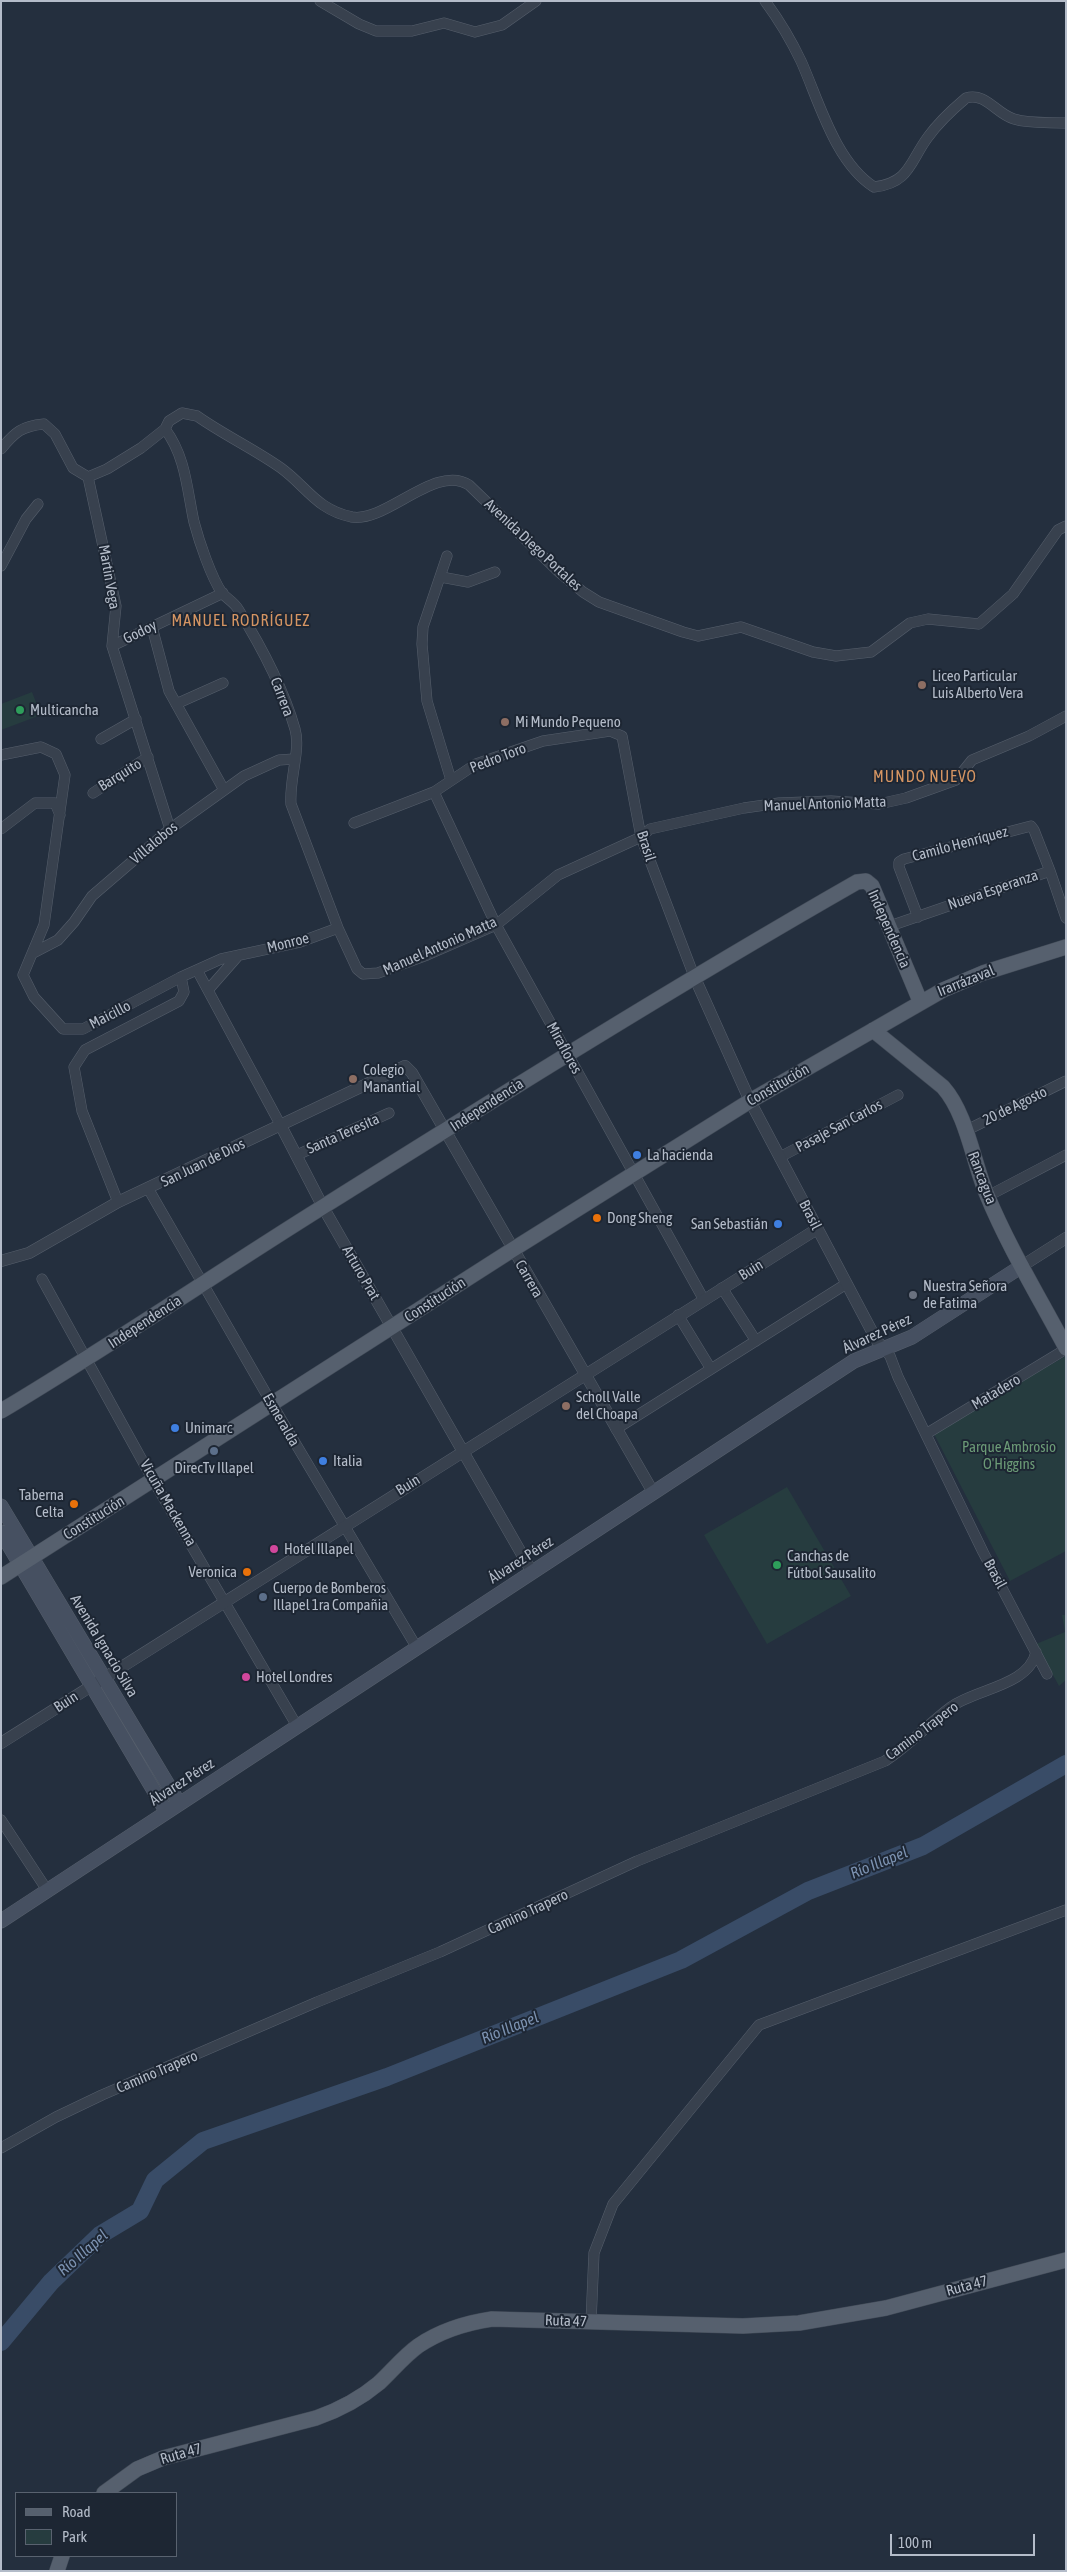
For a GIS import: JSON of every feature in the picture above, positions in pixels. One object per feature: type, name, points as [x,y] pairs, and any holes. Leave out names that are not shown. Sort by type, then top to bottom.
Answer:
[{"type":"main road","name":"Independencia","points":[[1,1411],[88,1359],[322,1207],[445,1132],[567,1053],[694,976],[860,881],[866,881],[872,886],[920,1001]]},
{"type":"main road","name":"Irarrázaval","points":[[873,1030],[920,1001],[983,973],[1066,947]]},
{"type":"main road","name":"Constitución","points":[[1,1577],[512,1250],[750,1101],[873,1030]]},
{"type":"main road","name":"Rancagua","points":[[873,1030],[943,1087],[956,1105],[988,1196],[1022,1266],[1066,1348]]},
{"type":"main road","name":"Álvarez Pérez","points":[[1,1921],[854,1361],[912,1337],[1022,1266]]},
{"type":"main road","name":"Avenida Ignacio Silva","points":[[1,1506],[25,1561]]},
{"type":"main road","name":"Avenida Ignacio Silva","points":[[1,1532],[25,1561],[99,1681],[179,1803]]},
{"type":"main road","name":"Avenida Ignacio Silva","points":[[99,1681],[166,1811]]},
{"type":"main road","name":"Ruta 47","points":[[105,2492],[131,2473],[163,2458],[316,2418],[338,2409],[370,2390],[418,2346],[454,2328],[492,2319],[743,2326],[828,2320],[886,2308],[1066,2260]]},
{"type":"main road","points":[[57,2571],[62,2557]]},
{"type":"street","points":[[320,1],[359,24],[376,31],[412,31],[444,23],[475,32],[502,25],[536,1]]},
{"type":"street","points":[[766,1],[792,44],[826,120],[847,158],[856,172],[874,187],[888,185],[906,172],[912,166],[928,136],[966,98],[973,96],[983,98],[995,109],[1014,119],[1066,123]]},
{"type":"street","name":"Avenida Diego Portales","points":[[88,477],[107,469],[141,448],[165,429],[169,421],[182,413],[197,416],[283,470],[315,501],[330,509],[360,517],[438,483],[456,479],[469,485],[559,572],[599,602],[698,636],[741,627],[813,652],[836,656],[871,652],[910,623],[928,619],[979,624],[1013,594],[1058,530],[1066,526]]},
{"type":"street","points":[[1,449],[11,436],[27,425],[44,424],[55,434],[73,468],[88,477]]},
{"type":"street","name":"Carrera","points":[[165,429],[172,439],[188,479],[195,523],[223,593],[237,606],[274,675],[295,730],[296,751],[290,787],[291,804],[338,928],[357,969],[363,974]]},
{"type":"street","name":"Martin Vega","points":[[88,477],[116,606],[112,646],[170,829]]},
{"type":"street","points":[[1,566],[26,519],[38,504]]},
{"type":"street","points":[[447,556],[422,627],[422,644],[426,701],[451,780]]},
{"type":"street","points":[[441,577],[468,582],[494,572]]},
{"type":"street","name":"Godoy","points":[[112,646],[223,593]]},
{"type":"street","points":[[152,627],[169,691],[224,790]]},
{"type":"street","points":[[176,704],[223,683]]},
{"type":"street","name":"Manuel Antonio Matta","points":[[363,974],[378,973],[427,955],[496,925],[558,875],[641,837],[650,829],[744,808],[812,802],[879,804],[906,798],[956,780],[972,760],[1030,736],[1066,716]]},
{"type":"street","points":[[101,739],[136,719]]},
{"type":"street","name":"Pedro Toro","points":[[354,823],[434,792],[476,764],[543,741],[610,731],[622,736]]},
{"type":"street","name":"Brasil","points":[[622,736],[641,837],[694,976],[750,1101],[877,1341],[890,1356],[983,1552],[1047,1674]]},
{"type":"street","name":"Maicillo","points":[[1,755],[41,747],[56,754],[65,775],[61,816],[44,924],[33,953],[25,965],[23,974],[24,982],[48,1014],[64,1029],[83,1029],[180,977],[184,992],[179,1001],[85,1050],[74,1067],[82,1111],[118,1202]]},
{"type":"street","name":"Barquito","points":[[92,792],[148,757]]},
{"type":"street","name":"Villalobos","points":[[33,953],[58,940],[74,922],[92,896],[170,829],[244,776],[279,760],[294,759]]},
{"type":"street","name":"Miraflores","points":[[434,792],[496,925],[704,1300]]},
{"type":"street","points":[[1,829],[35,803],[47,801],[54,803],[61,816]]},
{"type":"street","name":"Camilo Henríquez","points":[[918,917],[899,866],[899,862],[904,860],[1031,826],[1050,871]]},
{"type":"street","name":"Nueva Esperanza","points":[[890,926],[1050,871],[1066,918]]},
{"type":"street","name":"Monroe","points":[[180,977],[222,959],[300,942],[338,928]]},
{"type":"street","points":[[208,990],[237,957]]},
{"type":"street","name":"Arturo Prat","points":[[197,970],[297,1154],[322,1207],[532,1572]]},
{"type":"street","name":"Carrera","points":[[405,1066],[412,1073],[583,1374],[653,1492]]},
{"type":"street","name":"San Juan de Dios","points":[[1,1260],[30,1253],[118,1202],[149,1190],[280,1124],[405,1066]]},
{"type":"street","name":"20 de Agosto","points":[[965,1131],[1066,1081]]},
{"type":"street","name":"Pasaje San Carlos","points":[[780,1157],[898,1095]]},
{"type":"street","name":"Santa Teresita","points":[[297,1154],[389,1113]]},
{"type":"street","points":[[988,1196],[1066,1155]]},
{"type":"street","name":"Esmeralda","points":[[149,1190],[272,1404],[417,1648]]},
{"type":"street","name":"Buin","points":[[1,1743],[817,1228]]},
{"type":"street","name":"Álvarez Pérez","points":[[1022,1266],[1066,1238]]},
{"type":"street","name":"Vicuña Mackenna","points":[[42,1279],[88,1359],[153,1480],[297,1726]]},
{"type":"street","points":[[616,1429],[846,1284]]},
{"type":"street","points":[[722,1288],[756,1341]]},
{"type":"street","points":[[678,1315],[711,1369]]},
{"type":"street","name":"Matadero","points":[[926,1434],[1066,1348]]},
{"type":"street","name":"Camino Trapero","points":[[1,2148],[56,2117],[102,2096],[317,2002],[449,1948],[637,1861],[885,1760],[904,1749],[952,1706],[1017,1677],[1031,1666],[1036,1652]]},
{"type":"street","points":[[1,1820],[47,1890]]},
{"type":"street","points":[[590,2322],[594,2253],[613,2204],[759,2026],[1066,1910]]},
{"type":"green space","name":"Multicancha","points":[[32,692],[41,715],[1,730],[1,704]]},
{"type":"green space","name":"Parque Ambrosio O'Higgins","points":[[1066,1356],[1066,1551],[1010,1581],[933,1432]]},
{"type":"green space","name":"Canchas de Fútbol Sausalito","points":[[787,1487],[851,1596],[767,1644],[704,1535]]},
{"type":"green space","points":[[1062,1615],[1066,1615],[1066,1680],[1059,1686],[1036,1644],[1065,1632]]},
{"type":"waterway","name":"Río Illapel","points":[[1,2342],[51,2282],[100,2235],[140,2211],[155,2180],[203,2141],[387,2077],[681,1960],[808,1891],[923,1846],[1066,1764]]},
{"type":"place","name":"Liceo Particular Luis Alberto Vera","points":[[922,685]]},
{"type":"place","name":"Multicancha","points":[[20,710]]},
{"type":"place","name":"Mi Mundo Pequeno","points":[[505,722]]},
{"type":"place","name":"Colegio Manantial","points":[[353,1079]]},
{"type":"place","name":"La hacienda","points":[[637,1155]]},
{"type":"place","name":"Dong Sheng","points":[[597,1218]]},
{"type":"place","name":"San Sebastián","points":[[778,1224]]},
{"type":"place","name":"Nuestra Señora de Fatima","points":[[913,1295]]},
{"type":"place","name":"Scholl Valle del Choapa","points":[[566,1406]]},
{"type":"place","name":"Unimarc","points":[[175,1428]]},
{"type":"place","name":"DirecTv Illapel","points":[[214,1451]]},
{"type":"place","name":"Italia","points":[[323,1461]]},
{"type":"place","name":"Taberna Celta","points":[[74,1504]]},
{"type":"place","name":"Hotel Illapel","points":[[274,1549]]},
{"type":"place","name":"Canchas de Fútbol Sausalito","points":[[777,1565]]},
{"type":"place","name":"Veronica","points":[[247,1572]]},
{"type":"place","name":"Cuerpo de Bomberos Illapel 1ra Compañia","points":[[263,1597]]},
{"type":"place","name":"Hotel Londres","points":[[246,1677]]},
{"type":"district","name":"MANUEL RODRÍGUEZ","points":[[241,621]]},
{"type":"district","name":"MUNDO NUEVO","points":[[925,777]]}]
